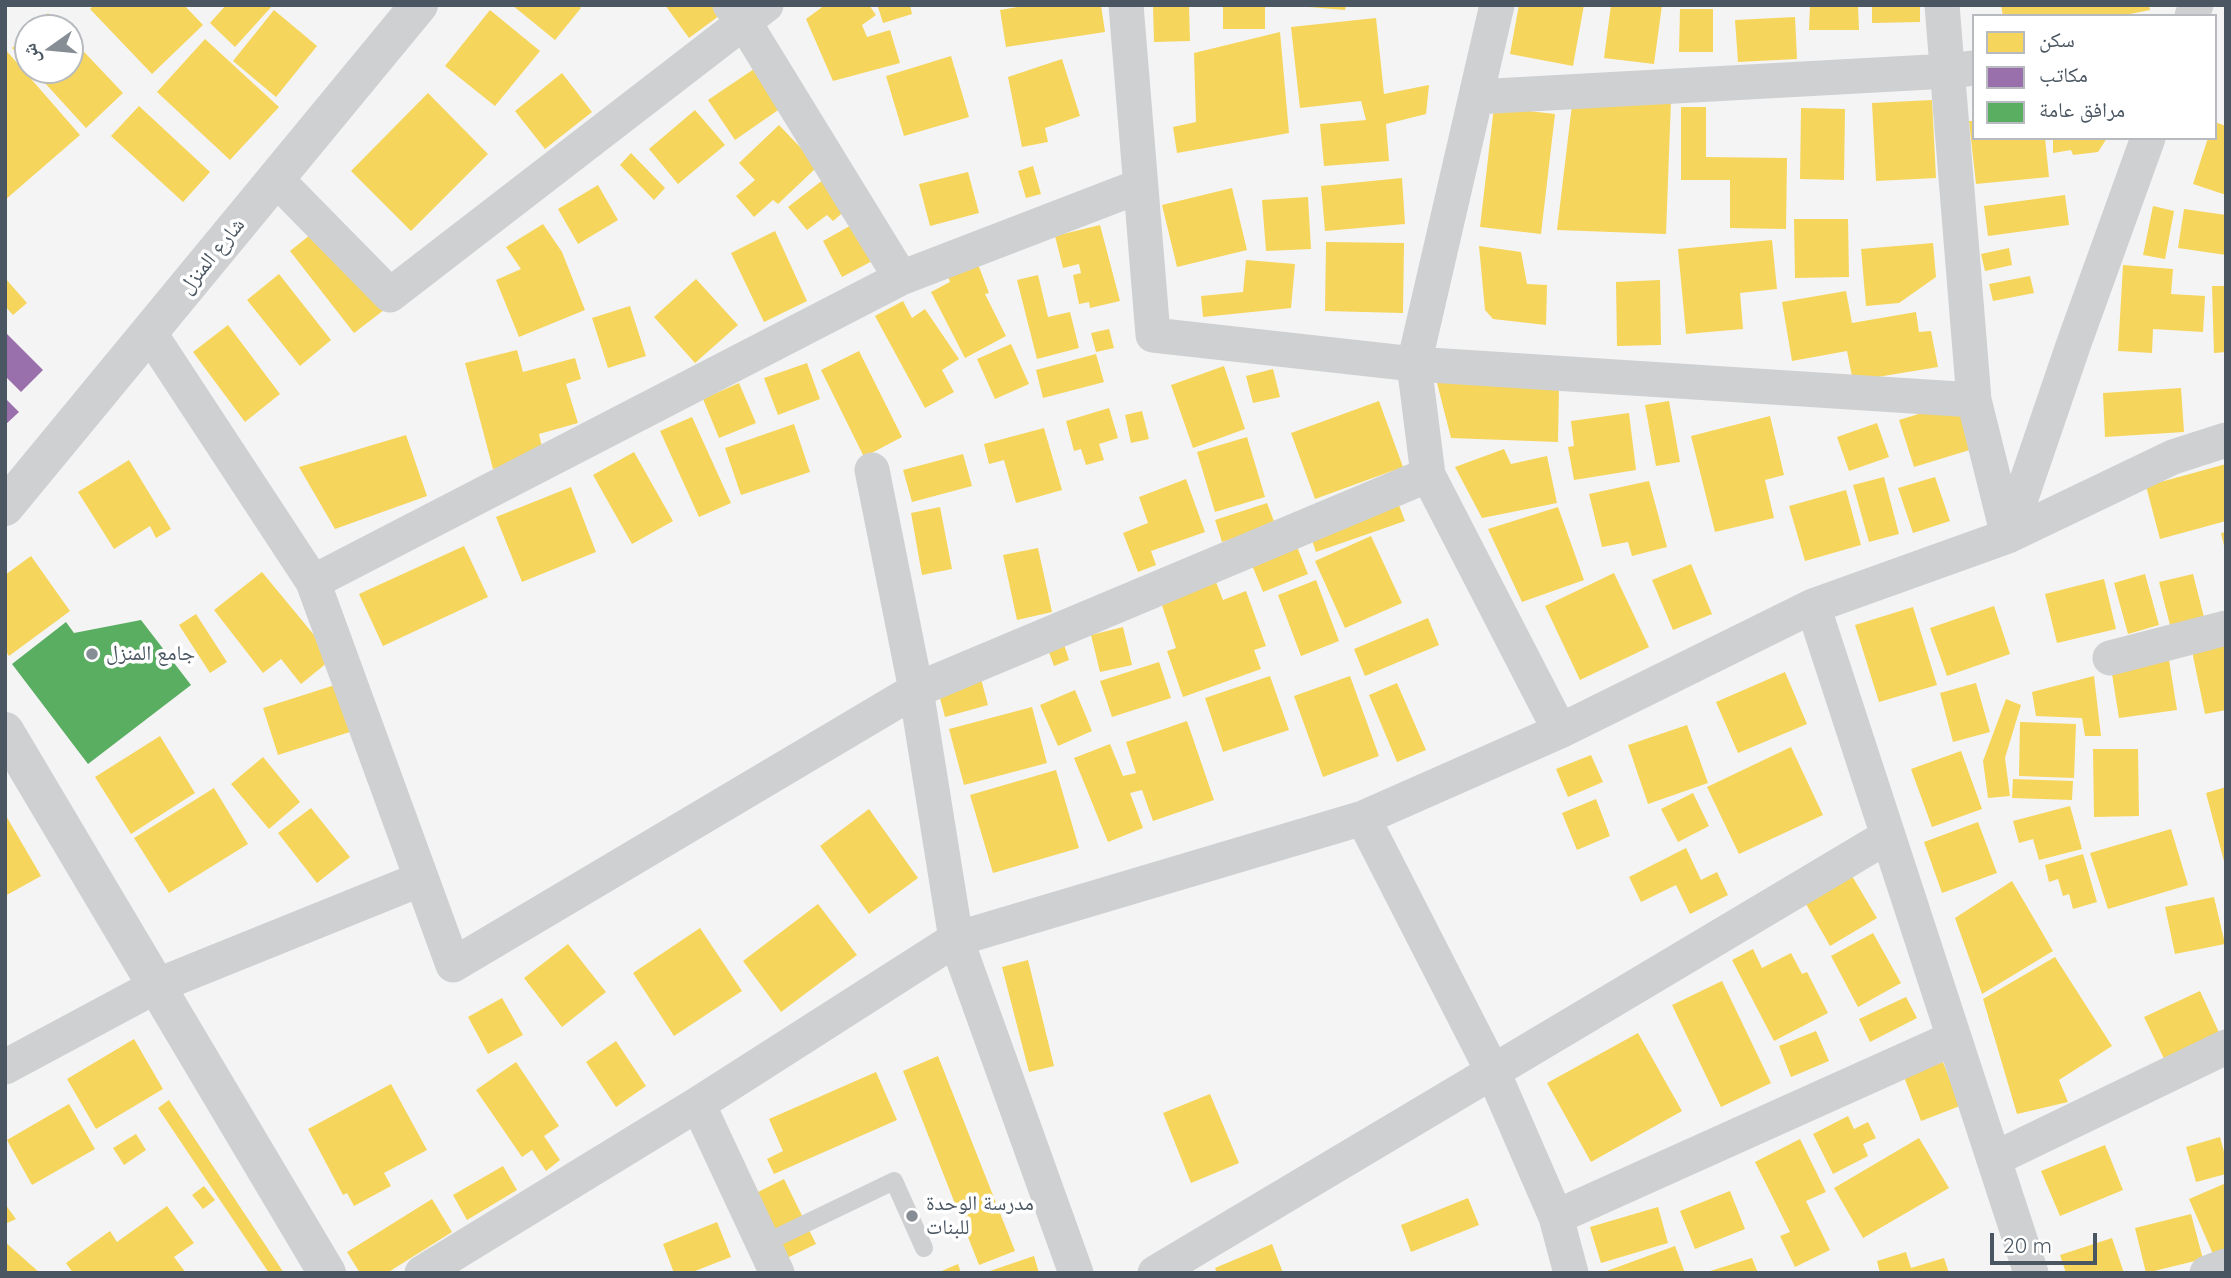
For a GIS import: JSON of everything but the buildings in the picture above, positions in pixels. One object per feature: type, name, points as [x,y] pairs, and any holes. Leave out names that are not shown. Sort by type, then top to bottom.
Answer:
[{"type":"street","name":"شارع المنزل","points":[[5,507],[419,5]]},
{"type":"street","points":[[1126,5],[1153,335],[1415,364],[1974,400]]},
{"type":"street","points":[[1497,5],[1415,364],[1428,475],[1560,731]]},
{"type":"street","points":[[1942,5],[1961,69],[1974,400],[2008,536]]},
{"type":"street","points":[[276,179],[390,295],[747,11],[901,278]]},
{"type":"street","points":[[1476,97],[1961,69]]},
{"type":"street","points":[[2008,536],[2074,342],[2147,140]]},
{"type":"street","points":[[313,582],[901,278],[1140,186]]},
{"type":"street","points":[[149,332],[313,582],[453,965],[916,690],[1428,475]]},
{"type":"street","points":[[422,1273],[698,1104],[956,939],[1363,818],[1560,731],[1813,606],[2008,536],[2173,457],[2226,440]]},
{"type":"street","points":[[872,470],[916,690],[956,939],[1076,1273]]},
{"type":"street","points":[[1813,606],[2031,1273]]},
{"type":"street","points":[[2110,657],[2226,628]]},
{"type":"street","points":[[5,731],[327,1273]]},
{"type":"street","points":[[1363,818],[1493,1072],[1556,1217],[1571,1273]]},
{"type":"street","points":[[1155,1273],[1888,836]]},
{"type":"street","points":[[5,1067],[156,986],[421,879]]},
{"type":"street","points":[[1556,1217],[1954,1038]]},
{"type":"street","points":[[1994,1159],[2226,1047]]},
{"type":"street","points":[[698,1104],[770,1258]]},
{"type":"street","points":[[2207,1273],[2226,1266]]},
{"type":"lane","points":[[770,1258],[894,1181],[924,1248]]},
{"type":"place","name":"جامع المنزل","points":[[92,654]]},
{"type":"place","name":"مدرسة الوحدة للبنات","points":[[912,1216]]}]
